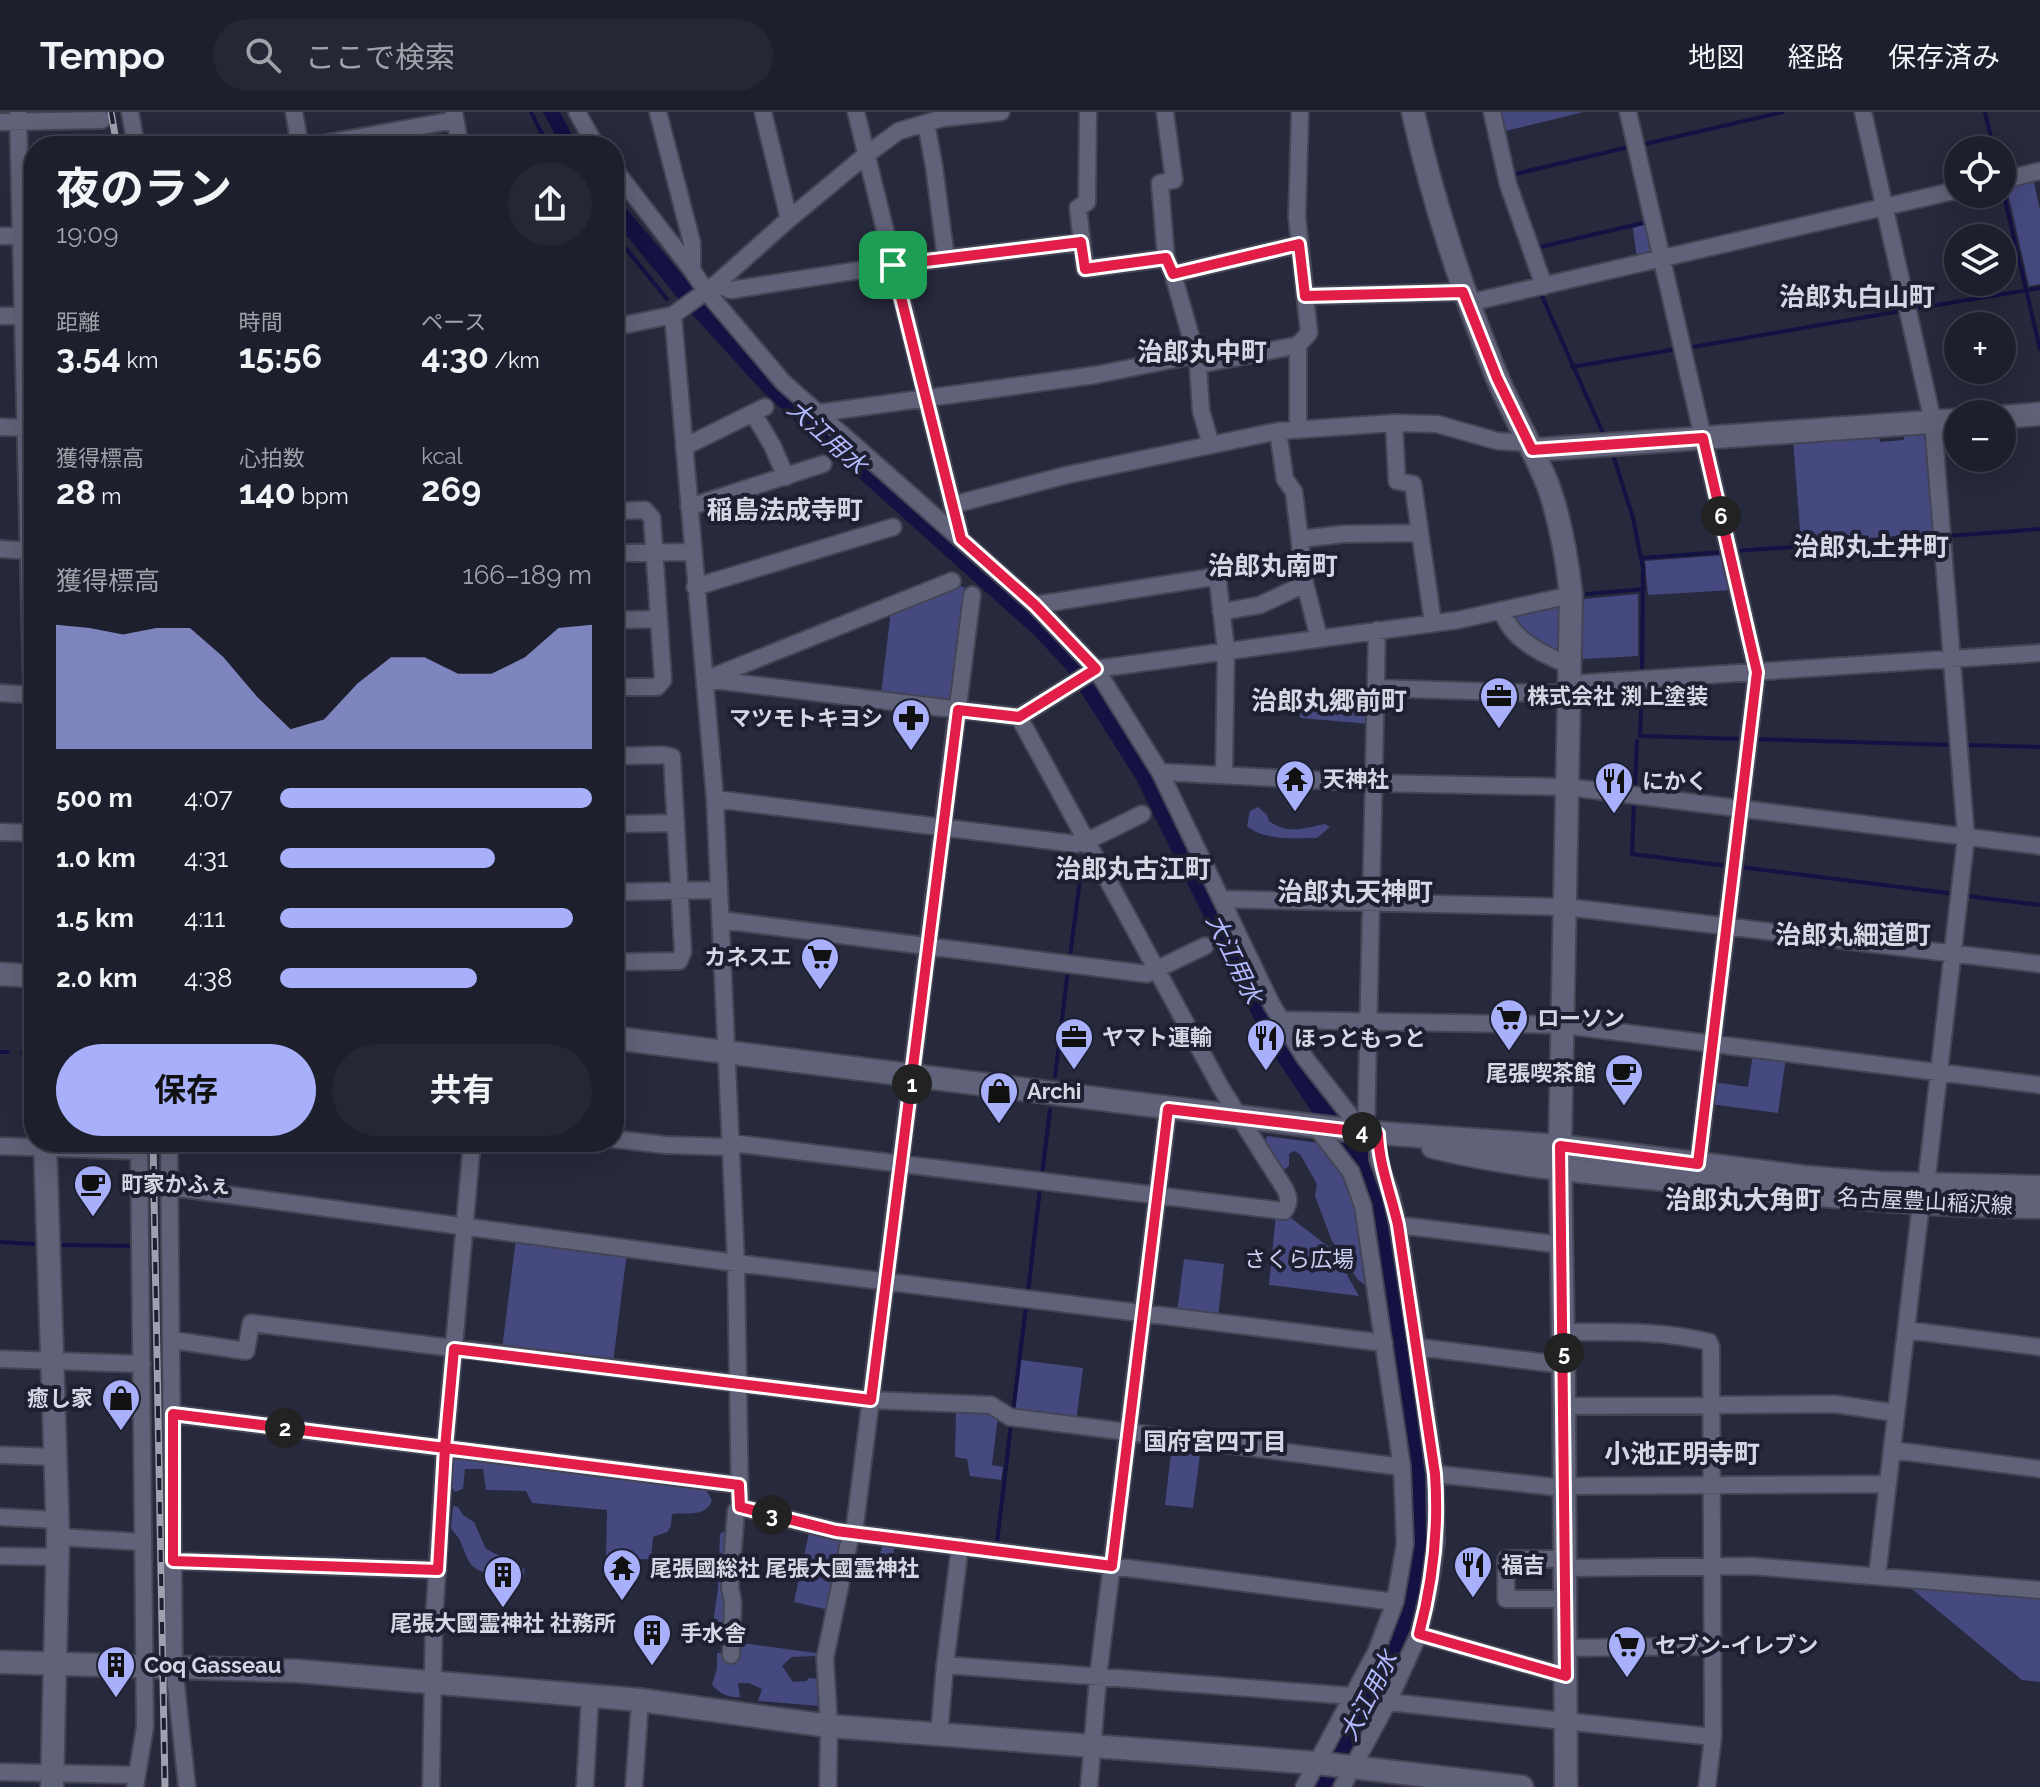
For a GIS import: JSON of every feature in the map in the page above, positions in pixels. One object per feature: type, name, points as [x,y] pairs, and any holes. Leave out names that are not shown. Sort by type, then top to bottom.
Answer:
[{"type":"street","points":[[130,112],[134,136]]},
{"type":"street","points":[[294,112],[298,136]]},
{"type":"street","points":[[577,112],[590,136]]},
{"type":"street","points":[[658,112],[692,243],[692,270]]},
{"type":"street","points":[[763,112],[789,219]]},
{"type":"street","points":[[856,112],[961,539]]},
{"type":"street","points":[[624,324],[678,311],[899,131],[943,118],[1001,112]]},
{"type":"street","points":[[1088,112],[1087,202],[1078,208],[1085,269],[1169,266],[1299,244]]},
{"type":"street","points":[[1165,112],[1174,180],[1160,183],[1169,266],[1197,360],[1201,411],[1211,445]]},
{"type":"street","points":[[818,413],[1298,345],[1309,333],[1297,217],[1300,112]]},
{"type":"street","points":[[1413,112],[1441,222],[1466,297],[1497,378],[1531,447],[1560,523],[1571,595],[1560,1146],[1566,1787]]},
{"type":"street","points":[[1492,112],[1508,184],[1544,286]]},
{"type":"street","points":[[1628,112],[1757,672],[1698,1164]]},
{"type":"street","points":[[1863,112],[1933,422],[1966,837],[1877,1576]]},
{"type":"street","points":[[358,136],[455,116],[458,136]]},
{"type":"street","points":[[0,122],[18,117],[102,120]]},
{"type":"street","points":[[18,117],[24,196]]},
{"type":"street","points":[[926,123],[946,259]]},
{"type":"street","points":[[2016,177],[2040,171]]},
{"type":"street","points":[[624,182],[783,382],[1035,605],[1096,669],[1160,772],[1282,1020],[1305,1058],[1370,1133]]},
{"type":"street","points":[[1305,296],[1466,297],[1544,286],[1944,193]]},
{"type":"street","points":[[0,236],[24,236]]},
{"type":"street","points":[[707,289],[731,290],[893,265],[1081,242]]},
{"type":"street","points":[[678,311],[684,447],[715,799],[736,1263],[740,1507],[736,1511],[730,1588],[733,1602],[731,1655]]},
{"type":"street","points":[[0,316],[24,315]]},
{"type":"street","points":[[1298,345],[1298,429]]},
{"type":"street","points":[[684,447],[759,410],[786,477]]},
{"type":"street","points":[[2016,416],[2040,414]]},
{"type":"street","points":[[952,505],[1067,475],[1298,429],[1394,423],[1437,424],[1531,447],[1944,421]]},
{"type":"street","points":[[1394,423],[1397,481],[1413,484],[1433,623]]},
{"type":"street","points":[[0,427],[24,428]]},
{"type":"street","points":[[1278,431],[1285,479],[1294,492],[1305,584],[1319,638]]},
{"type":"street","points":[[689,507],[823,464]]},
{"type":"street","points":[[624,511],[645,510],[652,518],[663,680],[657,687],[624,687]]},
{"type":"street","points":[[695,587],[893,527]]},
{"type":"street","points":[[1300,539],[1344,534],[1419,533]]},
{"type":"street","points":[[0,549],[24,550]]},
{"type":"street","points":[[624,553],[693,552]]},
{"type":"street","points":[[1035,605],[1213,577],[1218,582],[1226,649],[1224,775]]},
{"type":"street","points":[[705,679],[952,581]]},
{"type":"street","points":[[1221,612],[1260,605],[1305,584]]},
{"type":"street","points":[[828,1787],[829,1726],[825,1658],[853,1533],[972,595]]},
{"type":"street","points":[[705,679],[1019,717],[1096,669],[1433,623],[1571,595]]},
{"type":"street","points":[[1502,610],[1505,619],[1524,641],[1570,681]]},
{"type":"street","points":[[624,620],[659,619]]},
{"type":"street","points":[[1348,1774],[1388,1702],[1419,1634],[1434,1562],[1437,1501],[1398,1225],[1370,1133],[1369,1022],[1377,630]]},
{"type":"street","points":[[1376,688],[1757,672],[2040,653]]},
{"type":"street","points":[[0,693],[24,694]]},
{"type":"street","points":[[624,1140],[666,1145],[731,1145],[1284,1211],[1289,1198],[1285,1189],[1238,1117],[1019,717]]},
{"type":"street","points":[[624,756],[672,757],[683,952],[679,961],[624,962]]},
{"type":"street","points":[[1160,772],[1374,783],[1568,787],[2040,846]]},
{"type":"street","points":[[715,799],[1076,844],[1142,814]]},
{"type":"street","points":[[624,824],[676,823]]},
{"type":"street","points":[[0,832],[24,833]]},
{"type":"street","points":[[624,892],[719,890]]},
{"type":"street","points":[[1221,899],[1566,907],[2040,964]]},
{"type":"street","points":[[721,920],[1147,974],[1205,946]]},
{"type":"street","points":[[0,974],[24,975]]},
{"type":"street","points":[[1282,1020],[1563,1025],[2040,1085]]},
{"type":"street","points":[[624,1039],[1370,1133]]},
{"type":"street","points":[[1089,1787],[1098,1677],[1168,1109]]},
{"type":"street","points":[[1304,1787],[1376,1652],[1395,1602],[1405,1544],[1402,1467],[1363,1206],[1351,1172],[1318,1127]]},
{"type":"street","name":"名古屋豊山稲沢線","points":[[1370,1133],[1560,1146],[2040,1207]]},
{"type":"street","name":"名古屋豊山稲沢線","points":[[1370,1133],[1471,1157],[1562,1169],[1924,1194],[2040,1187]]},
{"type":"street","points":[[0,1146],[24,1145]]},
{"type":"street","points":[[45,1152],[57,1538],[52,1780]]},
{"type":"street","points":[[0,1772],[52,1780],[136,1781],[145,1727],[139,1152]]},
{"type":"street","points":[[169,1152],[174,1666],[187,1787]]},
{"type":"street","points":[[431,1787],[434,1683],[431,1669],[445,1448],[471,1152]]},
{"type":"street","points":[[170,1187],[736,1263],[1384,1343]]},
{"type":"street","points":[[1398,1225],[1563,1245]]},
{"type":"street","points":[[172,1340],[246,1351],[251,1323],[871,1400],[991,1405],[1010,1417],[1402,1467]]},
{"type":"street","points":[[1906,1330],[2040,1347]]},
{"type":"street","points":[[1564,1332],[1638,1333],[1709,1342],[1711,1347],[1713,1737],[1707,1787]]},
{"type":"street","points":[[1417,1347],[1564,1365]]},
{"type":"street","points":[[0,1359],[142,1364]]},
{"type":"street","points":[[1564,1406],[1835,1404],[1896,1413]]},
{"type":"street","points":[[173,1414],[739,1485]]},
{"type":"street","points":[[1892,1450],[2040,1469]]},
{"type":"street","points":[[0,1455],[55,1457]]},
{"type":"street","points":[[1435,1474],[1565,1487],[1888,1484]]},
{"type":"street","points":[[740,1507],[853,1533],[1395,1602]]},
{"type":"street","points":[[0,1517],[57,1538],[143,1542]]},
{"type":"street","points":[[0,1556],[57,1538]]},
{"type":"street","points":[[939,1735],[960,1546]]},
{"type":"street","points":[[1566,1599],[1506,1599],[1506,1559],[1751,1566],[2040,1590]]},
{"type":"street","points":[[173,1561],[438,1570]]},
{"type":"street","points":[[1419,1634],[1566,1676]]},
{"type":"street","points":[[1566,1648],[1712,1646]]},
{"type":"street","points":[[0,1662],[298,1671],[640,1700],[829,1726],[1319,1763],[1348,1774],[1522,1787]]},
{"type":"street","points":[[945,1665],[1353,1696]]},
{"type":"street","points":[[585,1787],[590,1696]]},
{"type":"street","points":[[634,1787],[640,1700]]},
{"type":"street","points":[[1388,1702],[1713,1737]]},
{"type":"green space","points":[[1496,112],[1584,112],[1501,132]]},
{"type":"green space","points":[[2033,178],[2040,210],[2040,284],[2029,286],[2011,208],[2016,208],[2016,182]]},
{"type":"green space","points":[[1650,223],[1656,251],[1637,260],[1633,228]]},
{"type":"green space","points":[[1922,431],[1928,436],[1935,533],[1801,543],[1793,440],[1878,434],[1880,442],[1904,440],[1904,432]]},
{"type":"green space","points":[[1725,555],[1734,590],[1648,595],[1645,561]]},
{"type":"green space","points":[[957,584],[965,588],[950,701],[881,694],[891,610]]},
{"type":"green space","points":[[1638,594],[1638,656],[1583,659],[1583,599]]},
{"type":"green space","points":[[1553,603],[1559,608],[1559,654],[1527,639],[1510,614]]},
{"type":"green space","points":[[1301,699],[1371,703],[1370,724],[1300,718]]},
{"type":"green space","points":[[1258,807],[1269,821],[1283,828],[1325,824],[1330,827],[1317,838],[1280,838],[1262,834],[1247,826],[1250,811]]},
{"type":"green space","points":[[1753,1053],[1786,1058],[1778,1113],[1710,1104],[1713,1082],[1748,1087]]},
{"type":"green space","points":[[1267,1136],[1319,1143],[1345,1171],[1357,1201],[1369,1287],[1358,1280],[1332,1241],[1315,1196],[1317,1184],[1300,1154],[1294,1151],[1289,1154],[1289,1166],[1282,1171],[1264,1142]]},
{"type":"green space","name":"さくら広場","points":[[1276,1214],[1287,1215],[1333,1250],[1359,1296],[1269,1285]]},
{"type":"green space","points":[[516,1239],[627,1252],[613,1363],[502,1349]]},
{"type":"green space","points":[[1184,1259],[1224,1264],[1218,1317],[1177,1312]]},
{"type":"green space","points":[[1021,1360],[1083,1368],[1076,1422],[1015,1413]]},
{"type":"green space","points":[[956,1410],[991,1411],[998,1416],[992,1465],[1003,1467],[1001,1480],[970,1476],[967,1459],[955,1457]]},
{"type":"green space","points":[[1172,1444],[1201,1447],[1193,1508],[1165,1505]]},
{"type":"green space","points":[[455,1456],[706,1490],[712,1500],[701,1512],[672,1514],[667,1532],[653,1537],[651,1559],[606,1560],[607,1510],[532,1503],[526,1491],[486,1490],[483,1469],[465,1469],[463,1489],[455,1492],[450,1474]]},
{"type":"green space","points":[[453,1506],[474,1522],[486,1549],[502,1557],[502,1564],[525,1569],[521,1585],[500,1583],[496,1576],[472,1566],[451,1528]]},
{"type":"green space","points":[[726,1530],[726,1632],[712,1631],[718,1588],[720,1534]]},
{"type":"green space","points":[[809,1533],[843,1543],[829,1610],[794,1602]]},
{"type":"green space","points":[[883,1544],[895,1547],[886,1576],[883,1578],[852,1571],[853,1560],[876,1566]]},
{"type":"green space","points":[[1907,1585],[2040,1595],[2040,1682],[2022,1680]]},
{"type":"green space","points":[[742,1643],[816,1653],[817,1656],[792,1657],[782,1666],[793,1682],[819,1679],[819,1706],[758,1701],[762,1689],[749,1683],[738,1683],[740,1697],[728,1696],[717,1690],[712,1684],[717,1669],[717,1653],[725,1653]]},
{"type":"water","points":[[543,112],[560,112],[573,136],[556,136]]},
{"type":"water","name":"大江用水","points":[[624,206],[700,296],[1039,617],[1086,667],[1152,768],[1298,1063],[1368,1149],[1370,1163],[1387,1207],[1423,1435],[1429,1527],[1422,1591],[1406,1646],[1377,1708],[1331,1787],[1313,1787],[1379,1666],[1397,1622],[1408,1580],[1413,1526],[1412,1478],[1365,1192],[1266,1043],[1136,779],[1066,669],[1034,635],[763,392],[682,303],[624,233]]},
{"type":"waterway","points":[[531,112],[543,136]]},
{"type":"waterway","points":[[1641,145],[1783,112]]},
{"type":"waterway","points":[[1985,112],[1991,136]]},
{"type":"waterway","points":[[1511,175],[1629,147]]},
{"type":"waterway","points":[[2007,208],[2040,349]]},
{"type":"waterway","points":[[1536,248],[1647,222]]},
{"type":"waterway","points":[[624,246],[667,299]]},
{"type":"waterway","points":[[1913,309],[2040,288]]},
{"type":"waterway","points":[[1541,294],[1603,433]]},
{"type":"waterway","points":[[1687,348],[1901,311]]},
{"type":"waterway","points":[[1572,367],[1677,349]]},
{"type":"waterway","points":[[1613,455],[1633,518],[1643,568],[1642,674]]},
{"type":"waterway","points":[[1948,536],[2040,529]]},
{"type":"waterway","points":[[1735,551],[1934,537]]},
{"type":"waterway","points":[[1641,558],[1723,552]]},
{"type":"waterway","points":[[1587,594],[1644,589]]},
{"type":"waterway","points":[[1642,687],[1640,736],[1743,739]]},
{"type":"waterway","points":[[1755,739],[1952,745]]},
{"type":"waterway","points":[[1635,786],[1637,741]]},
{"type":"waterway","points":[[1966,745],[2040,747]]},
{"type":"waterway","points":[[1634,801],[1632,854],[1728,866]]},
{"type":"waterway","points":[[1070,957],[1083,856]]},
{"type":"waterway","points":[[1740,867],[1955,894]]},
{"type":"waterway","points":[[1967,896],[2040,905]]},
{"type":"waterway","points":[[1055,1076],[1068,970]]},
{"type":"waterway","points":[[0,1052],[8,1052]]},
{"type":"waterway","points":[[1042,1175],[1050,1110]]},
{"type":"waterway","points":[[1028,1292],[1040,1189]]},
{"type":"waterway","points":[[0,1242],[34,1244]]},
{"type":"waterway","points":[[62,1245],[135,1246]]},
{"type":"waterway","points":[[1013,1411],[1026,1306]]},
{"type":"waterway","points":[[997,1543],[1011,1424]]},
{"type":"railway","points":[[111,112],[115,136]]},
{"type":"railway","points":[[153,1152],[165,1787]]},
{"type":"place","name":"株式会社 渕上塗装","points":[[1499,730]]},
{"type":"place","name":"マツモトキヨシ","points":[[911,752]]},
{"type":"place","name":"天神社","points":[[1295,813]]},
{"type":"place","name":"にかく","points":[[1614,815]]},
{"type":"place","name":"カネスエ","points":[[820,991]]},
{"type":"place","name":"ローソン","points":[[1509,1052]]},
{"type":"place","name":"ヤマト運輸","points":[[1074,1071]]},
{"type":"place","name":"ほっともっと","points":[[1266,1072]]},
{"type":"place","name":"尾張喫茶館","points":[[1624,1107]]},
{"type":"place","name":"Archi","points":[[999,1125]]},
{"type":"place","name":"町家かふぇ","points":[[93,1218]]},
{"type":"place","name":"癒し家","points":[[121,1432]]},
{"type":"place","name":"福吉","points":[[1473,1599]]},
{"type":"place","name":"尾張國総社 尾張大國霊神社","points":[[622,1602]]},
{"type":"place","name":"尾張大國霊神社 社務所","points":[[503,1609]]},
{"type":"place","name":"手水舎","points":[[652,1667]]},
{"type":"place","name":"セブン-イレブン","points":[[1627,1679]]},
{"type":"place","name":"Coq Gasseau","points":[[116,1699]]},
{"type":"district","name":"治郎丸白山町","points":[[1857,297]]},
{"type":"district","name":"治郎丸中町","points":[[1202,352]]},
{"type":"district","name":"稲島法成寺町","points":[[785,510]]},
{"type":"district","name":"治郎丸土井町","points":[[1871,547]]},
{"type":"district","name":"治郎丸南町","points":[[1273,566]]},
{"type":"district","name":"治郎丸郷前町","points":[[1329,701]]},
{"type":"district","name":"治郎丸古江町","points":[[1133,869]]},
{"type":"district","name":"治郎丸天神町","points":[[1355,892]]},
{"type":"district","name":"治郎丸細道町","points":[[1853,935]]},
{"type":"district","name":"治郎丸大角町","points":[[1743,1200]]},
{"type":"district","name":"国府宮四丁目","points":[[1215,1442]]},
{"type":"district","name":"小池正明寺町","points":[[1682,1454]]},
{"type":"route","points":[[893,265],[961,539],[1035,605],[1096,669],[1019,717],[958,710],[871,1400],[454,1349],[445,1448],[173,1414],[173,1561],[438,1570],[445,1448],[739,1485],[740,1507],[836,1531],[1112,1566],[1168,1109],[1378,1134],[1378,1159],[1398,1225],[1435,1474],[1436,1542],[1419,1634],[1566,1676],[1560,1146],[1698,1164],[1757,672],[1703,438],[1532,450],[1497,378],[1463,292],[1305,296],[1299,244],[1173,274],[1166,258],[1085,269],[1081,242],[893,265]]}]
